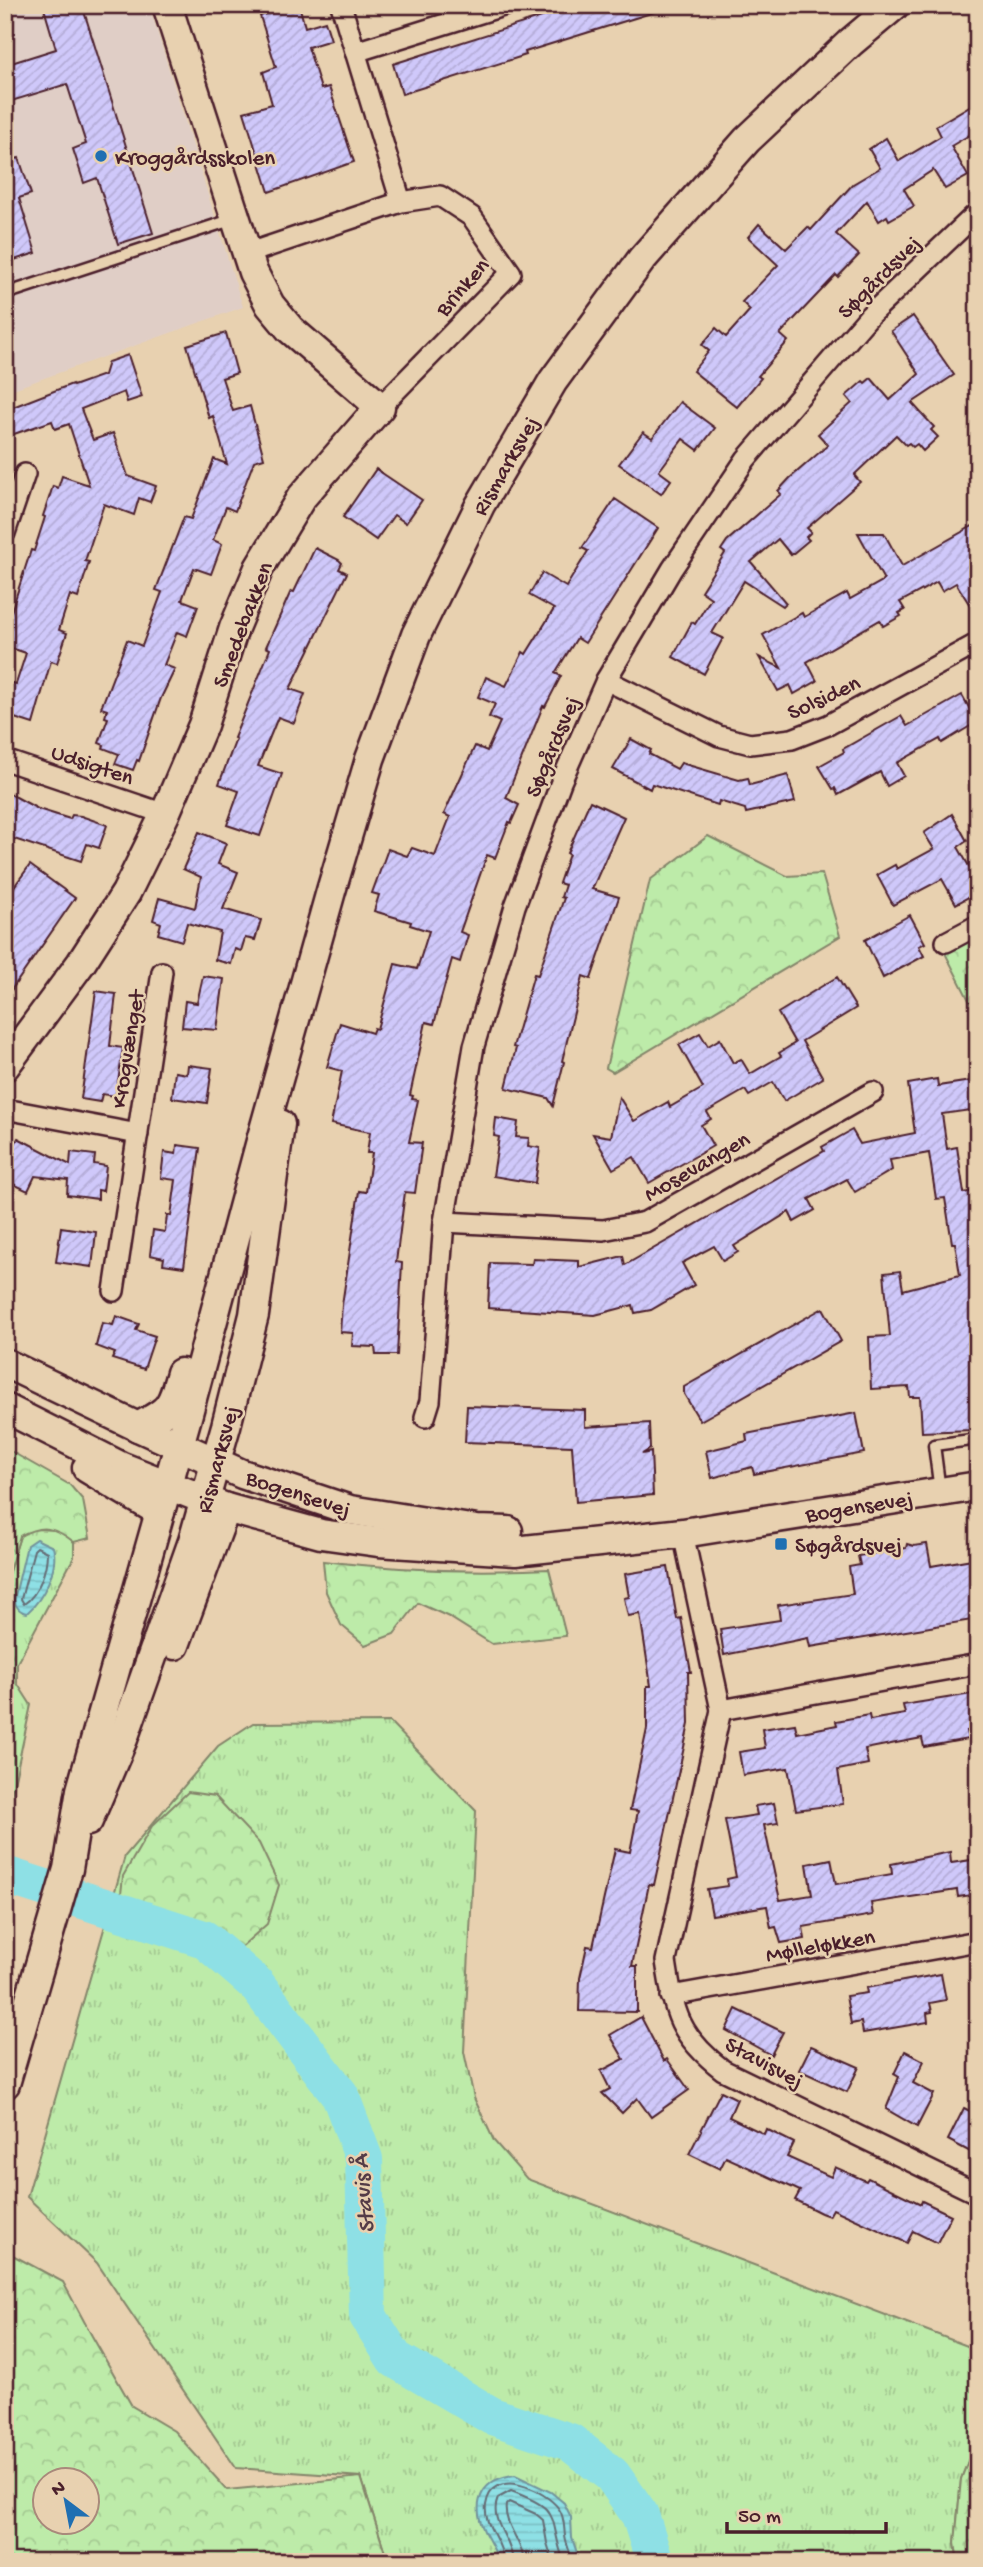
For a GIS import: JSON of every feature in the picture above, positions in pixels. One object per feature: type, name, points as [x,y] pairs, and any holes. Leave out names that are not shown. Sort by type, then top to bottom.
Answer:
[{"type":"main road","points":[[167,5],[246,254],[270,305],[290,330],[380,407]]},
{"type":"main road","name":"Rismarksvej","points":[[196,1474],[262,1137],[370,759],[416,635],[480,505],[553,381],[642,259],[747,139],[850,42],[895,5]]},
{"type":"main road","name":"Smedebakken","points":[[6,1063],[81,963],[126,893],[165,814],[203,725],[234,628],[259,568],[301,498],[380,407]]},
{"type":"main road","name":"Rismarksvej","points":[[5,2084],[68,1869],[81,1790],[160,1512],[196,1474],[254,1315],[293,1031]]},
{"type":"main road","points":[[138,1427],[172,1405],[229,1214],[262,1137]]},
{"type":"main road","name":"Bogensevej","points":[[5,1363],[138,1427],[196,1474],[321,1534],[378,1542],[515,1551],[683,1533],[978,1486]]},
{"type":"main road","points":[[5,1385],[126,1444],[285,1512],[324,1521],[388,1529],[477,1530]]},
{"type":"main road","name":"Bogensevej","points":[[5,1408],[120,1465],[196,1474]]},
{"type":"main road","points":[[5,1423],[116,1484],[160,1512]]},
{"type":"main road","points":[[196,1474],[266,1463],[477,1530]]},
{"type":"main road","points":[[68,1869],[160,1679],[191,1605],[196,1474]]},
{"type":"main road","points":[[68,1869],[115,1737],[173,1536],[196,1474]]},
{"type":"main road","name":"Bogensevej","points":[[477,1530],[616,1539]]},
{"type":"street","points":[[341,5],[401,202]]},
{"type":"street","points":[[355,52],[506,5]]},
{"type":"street","name":"Brinken","points":[[246,254],[401,202],[440,196],[472,217],[511,274],[380,407]]},
{"type":"street","name":"Søgårdsvej","points":[[425,1417],[430,1401],[444,1222],[474,1046],[508,931],[561,782],[606,680],[672,569],[746,459],[870,315],[978,212]]},
{"type":"street","points":[[5,533],[25,474]]},
{"type":"street","name":"Solsiden","points":[[606,680],[719,736],[750,744],[792,739],[828,725],[978,643]]},
{"type":"street","name":"Udsigten","points":[[5,760],[165,814]]},
{"type":"street","points":[[946,942],[978,925]]},
{"type":"street","name":"Krogvænget","points":[[114,1291],[162,972]]},
{"type":"street","name":"Mosevangen","points":[[444,1222],[603,1230],[645,1222],[873,1092]]},
{"type":"street","name":"Krogvænget","points":[[5,1109],[138,1134]]},
{"type":"street","name":"Stavisvej","points":[[683,1533],[721,1710],[666,1961],[671,1996],[682,2028],[698,2050],[723,2070],[978,2194]]},
{"type":"street","points":[[721,1710],[978,1664]]},
{"type":"street","name":"Mølleløkken","points":[[671,1996],[978,1941]]},
{"type":"lane","points":[[5,294],[234,219]]},
{"type":"lane","points":[[940,1492],[934,1445],[978,1439]]},
{"type":"shaded area","name":"Kroggårdsskolen","points":[[5,5],[149,5],[243,307],[5,392]]},
{"type":"green space","points":[[708,836],[787,876],[822,874],[840,936],[613,1072],[606,1068],[650,880]]},
{"type":"green space","points":[[978,935],[978,1018],[945,953]]},
{"type":"green space","points":[[5,1448],[70,1485],[83,1500],[90,1538],[74,1542],[61,1533],[48,1529],[35,1530],[20,1536],[5,1584]]},
{"type":"green space","points":[[32,1529],[58,1530],[74,1542],[74,1557],[17,1663],[17,1683],[31,1705],[5,1825],[5,1584],[20,1536]]},
{"type":"green space","points":[[323,1561],[436,1570],[549,1569],[566,1636],[492,1644],[449,1617],[418,1603],[394,1634],[365,1645],[341,1625],[326,1592]]},
{"type":"green space","points":[[390,1722],[476,1811],[464,2052],[474,2098],[494,2141],[527,2179],[978,2350],[978,2436],[961,2479],[955,2543],[958,2562],[388,2562],[361,2477],[236,2468],[97,2263],[27,2197],[125,1856],[218,1746],[253,1723]]},
{"type":"green space","points":[[188,1792],[215,1796],[259,1843],[279,1885],[267,1924],[240,1948],[119,1912],[123,1876],[152,1826]]},
{"type":"green space","points":[[5,2251],[63,2282],[132,2406],[174,2431],[227,2490],[361,2477],[388,2562],[5,2562]]},
{"type":"green space","points":[[978,2436],[978,2562],[958,2562],[955,2543],[961,2479]]},
{"type":"water","points":[[36,1539],[53,1547],[54,1564],[44,1592],[27,1613],[18,1609],[14,1600],[27,1545]]},
{"type":"water","points":[[515,2475],[551,2492],[564,2503],[571,2517],[572,2538],[580,2562],[498,2562],[480,2520],[479,2501],[487,2486],[504,2477]]},
{"type":"building","points":[[43,5],[82,5],[153,233],[118,244],[97,178],[84,183],[73,149],[86,144],[67,84],[5,103],[5,65],[56,49]]},
{"type":"building","points":[[299,5],[305,27],[325,21],[331,40],[308,47],[321,89],[329,87],[354,162],[269,192],[244,112],[272,104],[263,72],[276,67],[260,16]]},
{"type":"building","points":[[580,5],[663,5],[664,9],[402,94],[393,64]]},
{"type":"building","points":[[978,101],[978,130],[951,146],[968,176],[945,189],[933,170],[904,189],[914,206],[889,220],[887,216],[879,221],[867,201],[836,234],[859,255],[838,277],[836,275],[780,334],[788,341],[758,376],[761,378],[737,407],[693,371],[709,351],[702,345],[716,328],[726,337],[750,310],[742,302],[778,265],[748,237],[759,224],[786,249],[808,227],[811,230],[853,184],[880,168],[869,149],[886,138],[899,161],[941,136],[936,126]]},
{"type":"building","points":[[19,158],[31,194],[19,198],[36,253],[5,263],[5,162]]},
{"type":"building","points":[[913,316],[954,375],[912,403],[934,427],[931,430],[938,437],[923,451],[917,444],[913,447],[909,443],[906,445],[896,435],[854,475],[860,482],[807,528],[811,532],[806,537],[809,540],[791,555],[778,539],[751,562],[786,603],[783,606],[744,581],[712,633],[723,638],[704,674],[673,657],[692,622],[695,624],[711,598],[701,591],[725,553],[721,550],[727,541],[781,494],[778,491],[790,478],[828,445],[818,434],[852,403],[846,396],[863,381],[865,383],[871,378],[890,400],[919,374],[891,331]]},
{"type":"building","points":[[226,333],[237,373],[222,378],[233,411],[250,406],[264,458],[254,461],[235,511],[226,507],[213,540],[222,544],[211,574],[194,568],[182,600],[198,606],[187,636],[177,632],[164,665],[175,669],[133,770],[115,764],[119,754],[103,748],[104,745],[99,743],[108,718],[105,717],[107,710],[101,708],[127,640],[142,646],[162,592],[156,590],[184,517],[191,519],[214,459],[227,464],[213,416],[209,418],[187,345]]},
{"type":"building","points":[[128,355],[142,397],[127,402],[124,392],[81,409],[93,440],[113,433],[128,476],[156,486],[150,502],[139,498],[134,515],[104,504],[85,561],[89,562],[78,598],[70,595],[59,630],[67,633],[57,663],[51,661],[33,724],[5,715],[5,681],[16,684],[26,653],[5,646],[5,631],[31,550],[34,551],[53,486],[58,488],[62,476],[89,485],[69,424],[55,429],[52,421],[5,437],[5,410],[72,384],[73,386],[104,375],[108,362]]},
{"type":"building","points":[[680,402],[715,428],[698,450],[683,439],[659,471],[671,480],[661,494],[619,464],[643,432],[652,438]]},
{"type":"building","points":[[376,469],[422,500],[406,523],[394,515],[376,540],[343,517]]},
{"type":"building","points":[[615,499],[658,528],[585,643],[577,638],[555,673],[561,676],[545,707],[543,706],[506,798],[519,805],[495,858],[487,855],[460,932],[468,935],[460,962],[452,959],[434,1024],[426,1022],[410,1095],[413,1096],[412,1099],[418,1100],[409,1142],[422,1143],[415,1193],[405,1192],[396,1262],[402,1263],[397,1355],[376,1355],[375,1347],[352,1346],[353,1333],[340,1332],[359,1191],[366,1192],[372,1153],[367,1153],[370,1132],[331,1124],[342,1071],[327,1067],[340,1023],[372,1033],[374,1028],[377,1029],[395,964],[417,969],[429,931],[410,925],[411,922],[374,911],[379,895],[372,893],[388,849],[407,856],[412,848],[435,856],[450,817],[444,814],[475,746],[487,751],[500,722],[489,717],[495,704],[478,697],[486,677],[506,686],[523,652],[526,654],[554,609],[529,595],[542,573],[566,587],[588,551],[582,548]]},
{"type":"building","points":[[978,523],[978,618],[956,583],[942,591],[937,582],[900,602],[905,610],[899,613],[901,616],[883,626],[880,620],[807,662],[817,681],[794,694],[790,685],[778,691],[759,657],[781,668],[763,635],[802,613],[804,617],[847,593],[850,599],[884,580],[858,533],[884,533],[902,566]]},
{"type":"building","points":[[315,548],[339,560],[342,563],[339,569],[347,573],[290,689],[305,694],[294,723],[278,717],[258,766],[282,774],[260,836],[227,825],[239,791],[219,784],[236,739],[234,738],[270,649],[266,647],[291,591],[294,592]]},
{"type":"building","points":[[962,695],[977,722],[942,743],[940,739],[897,763],[904,776],[887,786],[880,772],[838,795],[819,766],[901,716],[907,726]]},
{"type":"building","points":[[631,739],[651,750],[649,754],[677,769],[681,763],[739,780],[748,778],[750,785],[788,775],[795,802],[746,813],[745,809],[719,801],[718,805],[652,784],[650,789],[613,769]]},
{"type":"building","points":[[5,791],[38,809],[70,819],[72,815],[81,816],[107,825],[99,848],[87,844],[81,861],[5,836]]},
{"type":"building","points":[[590,801],[624,817],[592,889],[619,897],[591,979],[583,976],[553,1106],[548,1098],[506,1088],[516,1048],[513,1047],[534,974],[538,975],[564,898],[561,897],[565,885],[559,883],[569,854],[567,853]]},
{"type":"building","points":[[952,814],[967,841],[958,847],[978,882],[978,892],[956,904],[942,879],[893,905],[877,875],[895,865],[897,869],[934,849],[924,833]]},
{"type":"building","points":[[199,832],[226,843],[218,864],[238,872],[223,909],[261,920],[255,940],[245,938],[241,951],[235,949],[231,964],[215,960],[220,932],[187,923],[182,941],[158,934],[161,923],[153,920],[159,898],[195,908],[201,877],[183,869]]},
{"type":"building","points":[[30,865],[75,898],[5,999],[5,899]]},
{"type":"building","points":[[910,915],[925,943],[919,946],[924,956],[883,978],[865,940]]},
{"type":"building","points":[[203,976],[224,979],[217,1030],[182,1027],[185,1001],[197,1003]]},
{"type":"building","points":[[837,977],[856,1008],[802,1041],[823,1078],[784,1101],[773,1082],[749,1096],[745,1090],[707,1112],[711,1119],[701,1125],[713,1146],[649,1183],[634,1157],[613,1169],[593,1134],[611,1137],[619,1097],[634,1121],[668,1102],[670,1107],[703,1088],[679,1045],[700,1033],[708,1046],[720,1039],[733,1063],[741,1059],[750,1074],[781,1056],[779,1053],[795,1043],[778,1013]]},
{"type":"building","points":[[96,991],[116,994],[110,1046],[123,1048],[116,1096],[102,1094],[100,1102],[81,1099]]},
{"type":"building","points":[[188,1065],[212,1068],[207,1103],[172,1098],[175,1072],[187,1074]]},
{"type":"building","points":[[937,1079],[938,1086],[978,1080],[978,1109],[942,1114],[947,1149],[957,1147],[964,1193],[973,1191],[978,1220],[978,1383],[970,1384],[972,1430],[922,1432],[920,1397],[910,1397],[909,1387],[871,1389],[869,1337],[890,1336],[884,1273],[900,1271],[903,1290],[960,1275],[945,1198],[936,1199],[929,1153],[890,1160],[892,1170],[855,1192],[847,1179],[809,1199],[815,1210],[794,1222],[789,1212],[734,1246],[738,1252],[723,1261],[714,1246],[682,1263],[694,1285],[651,1310],[635,1313],[633,1305],[595,1315],[488,1308],[490,1263],[532,1264],[533,1259],[579,1261],[579,1267],[623,1256],[625,1265],[824,1151],[822,1147],[852,1130],[860,1144],[915,1133],[908,1084]]},
{"type":"building","points":[[496,1118],[518,1122],[516,1137],[529,1138],[528,1146],[540,1148],[535,1183],[493,1176],[499,1137],[494,1136]]},
{"type":"building","points":[[18,1138],[70,1165],[71,1152],[95,1155],[94,1164],[106,1166],[103,1191],[98,1190],[98,1199],[67,1195],[68,1180],[35,1176],[28,1191],[5,1180],[5,1142],[14,1146]]},
{"type":"building","points":[[177,1145],[200,1148],[184,1267],[163,1264],[164,1258],[150,1255],[153,1230],[165,1232],[167,1215],[171,1216],[176,1180],[161,1178],[164,1152],[176,1154]]},
{"type":"building","points":[[61,1227],[96,1232],[92,1267],[56,1262]]},
{"type":"building","points":[[823,1308],[841,1341],[700,1421],[684,1394],[684,1387]]},
{"type":"building","points":[[116,1316],[139,1324],[136,1330],[155,1336],[144,1369],[112,1359],[115,1353],[96,1346],[102,1323],[113,1325]]},
{"type":"building","points":[[467,1406],[585,1410],[585,1427],[649,1423],[650,1449],[642,1454],[651,1452],[653,1495],[576,1502],[572,1446],[465,1442]]},
{"type":"building","points":[[856,1413],[864,1453],[754,1474],[752,1467],[712,1478],[706,1451],[747,1441],[746,1434]]},
{"type":"building","points":[[907,1544],[927,1544],[931,1566],[978,1558],[978,1619],[810,1647],[808,1638],[724,1655],[720,1629],[780,1620],[778,1605],[853,1594],[849,1567],[860,1565],[858,1556],[906,1548]]},
{"type":"building","points":[[668,1567],[677,1619],[681,1618],[691,1672],[688,1672],[689,1724],[654,1885],[649,1884],[632,1966],[637,1966],[637,2012],[579,2011],[580,1978],[587,1946],[593,1947],[615,1849],[630,1852],[638,1811],[630,1810],[647,1729],[647,1686],[651,1686],[640,1614],[628,1616],[624,1598],[629,1597],[625,1574]]},
{"type":"building","points":[[978,1693],[978,1729],[966,1731],[968,1739],[924,1747],[922,1738],[865,1749],[868,1764],[838,1770],[843,1804],[796,1810],[788,1768],[743,1775],[739,1752],[765,1748],[762,1729],[795,1724],[797,1733],[837,1725],[836,1721],[869,1715],[870,1720],[905,1714],[903,1705]]},
{"type":"building","points":[[774,1803],[778,1823],[764,1825],[780,1900],[812,1895],[807,1864],[831,1859],[836,1884],[892,1874],[891,1864],[950,1852],[951,1863],[978,1859],[978,1894],[958,1897],[957,1890],[871,1903],[873,1915],[803,1927],[805,1939],[781,1943],[776,1927],[771,1928],[767,1906],[712,1915],[707,1889],[728,1886],[727,1879],[736,1877],[725,1820],[757,1815],[755,1806]]},
{"type":"building","points":[[941,1974],[946,2000],[930,2003],[932,2012],[927,2013],[928,2022],[863,2033],[861,2022],[851,2024],[846,1996],[867,1993],[866,1988]]},
{"type":"building","points":[[736,2009],[783,2032],[771,2055],[726,2030]]},
{"type":"building","points":[[641,2017],[664,2061],[667,2059],[689,2090],[651,2117],[637,2098],[622,2113],[602,2093],[610,2089],[601,2071],[624,2059],[610,2035]]},
{"type":"building","points":[[811,2046],[859,2067],[847,2092],[799,2070]]},
{"type":"building","points":[[905,2051],[924,2061],[913,2083],[934,2094],[917,2127],[886,2109],[899,2077],[894,2074]]},
{"type":"building","points":[[721,2091],[737,2099],[729,2117],[764,2134],[766,2129],[794,2143],[787,2157],[831,2177],[835,2167],[866,2181],[868,2178],[921,2204],[922,2201],[951,2215],[937,2243],[913,2231],[907,2243],[833,2209],[829,2216],[795,2200],[800,2191],[726,2157],[720,2169],[689,2154]]},
{"type":"building","points":[[964,2108],[978,2115],[978,2156],[948,2140]]},
{"type":"waterway","name":"Stavis Å","points":[[5,1875],[204,1939],[256,1984],[340,2095],[364,2159],[368,2316],[395,2359],[492,2416],[570,2442],[612,2475],[640,2515],[655,2562]]},
{"type":"place","name":"Kroggårdsskolen","points":[[101,156]]},
{"type":"place","name":"Søgårdsvej","points":[[781,1544]]}]
